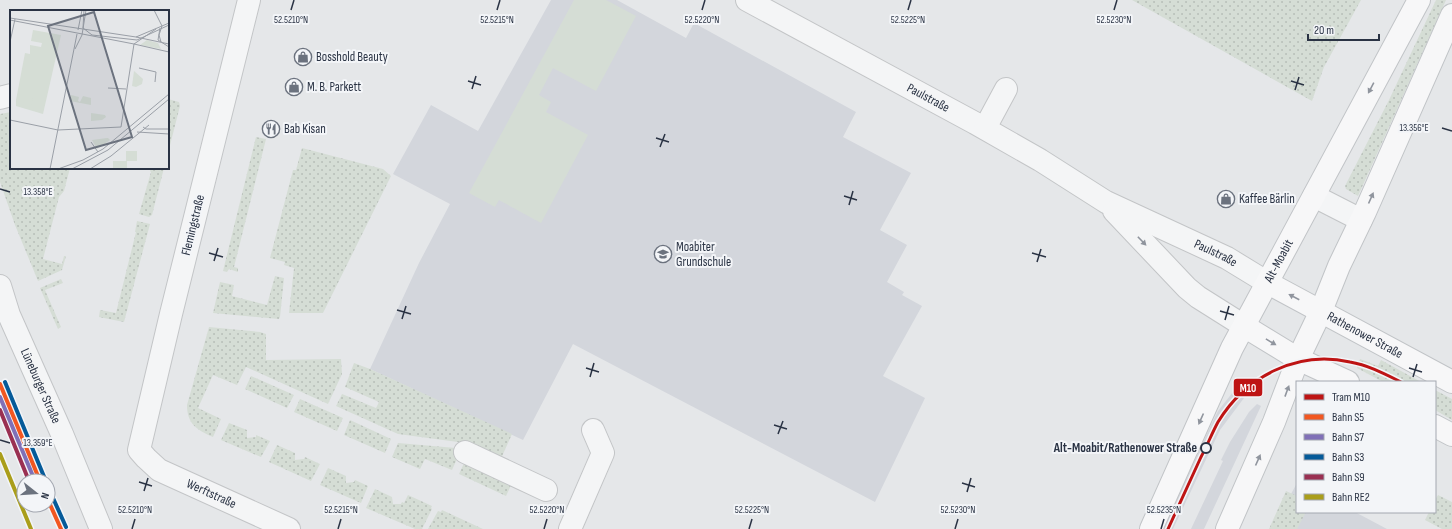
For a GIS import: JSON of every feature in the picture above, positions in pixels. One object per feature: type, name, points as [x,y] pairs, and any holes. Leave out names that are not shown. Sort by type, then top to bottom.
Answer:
[{"type":"main road","name":"Alt-Moabit","points":[[1150,529],[1232,348],[1419,0]]},
{"type":"main road","points":[[1227,529],[1274,422],[1298,359],[1321,312],[1339,266],[1452,15]]},
{"type":"main road","name":"Paulstraße","points":[[1268,283],[1321,312]]},
{"type":"main road","name":"Rathenower Straße","points":[[1321,312],[1452,382]]},
{"type":"main road","points":[[1244,326],[1298,359],[1346,381]]},
{"type":"main road","points":[[1436,427],[1452,435]]},
{"type":"street","name":"Flemingstraße","points":[[139,450],[171,314],[249,0]]},
{"type":"street","name":"Paulstraße","points":[[747,0],[985,128],[1040,160],[1106,202],[1227,258],[1268,283]]},
{"type":"street","points":[[985,128],[1006,88]]},
{"type":"street","points":[[0,98],[10,95]]},
{"type":"street","points":[[1314,196],[1361,220]]},
{"type":"street","name":"Paulstraße","points":[[1106,202],[1187,288],[1198,297],[1244,326]]},
{"type":"street","name":"Lüneburger Straße","points":[[0,286],[9,315],[62,434],[101,529]]},
{"type":"street","points":[[570,529],[603,453],[593,430]]},
{"type":"street","name":"Werftstraße","points":[[139,450],[159,470],[289,529]]},
{"type":"street","points":[[465,452],[546,490]]},
{"type":"shaded area","name":"Moabiter Grundschule","points":[[551,0],[617,0],[686,38],[694,23],[856,112],[843,137],[911,173],[880,230],[907,245],[887,282],[904,292],[902,295],[922,306],[883,376],[925,398],[875,502],[573,344],[523,440],[370,369],[419,263],[450,204],[393,174],[431,105],[478,131]]},
{"type":"shaded area","points":[[574,0],[606,0],[636,16],[596,91],[553,68],[539,95],[551,102],[546,112],[588,135],[541,223],[499,200],[495,207],[469,193]]},
{"type":"shaded area","points":[[1132,0],[1361,0],[1324,67],[1312,101]]},
{"type":"shaded area","points":[[1436,0],[1446,0],[1358,196],[1346,189],[1345,186],[1389,100]]},
{"type":"shaded area","points":[[169,99],[179,102],[180,106],[169,149]]},
{"type":"shaded area","points":[[10,112],[10,169],[70,169],[64,191],[59,197],[43,259],[62,264],[64,256],[66,256],[62,270],[38,281],[15,225],[0,182],[0,114]]},
{"type":"shaded area","points":[[256,137],[266,139],[234,267],[238,268],[238,272],[229,269],[227,272],[223,271]]},
{"type":"shaded area","points":[[302,148],[383,169],[391,176],[323,313],[289,313],[294,268],[284,265],[285,262],[270,258],[293,170],[296,170]]},
{"type":"shaded area","points":[[151,169],[164,169],[152,215],[149,217],[139,214],[151,172]]},
{"type":"shaded area","points":[[137,221],[150,224],[124,322],[99,317],[100,310],[116,313],[136,232]]},
{"type":"shaded area","points":[[275,276],[284,278],[279,319],[213,313],[220,282],[234,285],[232,296],[267,305]]},
{"type":"shaded area","points":[[61,279],[63,283],[45,290],[61,327],[58,329],[40,288]]},
{"type":"shaded area","points":[[209,327],[260,332],[266,334],[266,360],[341,359],[342,374],[328,404],[246,367],[237,385],[213,375],[198,408],[221,419],[213,437],[202,432],[191,422],[187,412],[187,405]]},
{"type":"shaded area","points":[[1360,359],[1378,366],[1381,360],[1419,381],[1381,381],[1357,368]]},
{"type":"shaded area","points":[[354,363],[512,434],[499,463],[458,442],[398,434],[336,406],[342,394],[376,408],[379,402],[345,387]]},
{"type":"shaded area","points":[[251,376],[294,395],[287,408],[245,389]]},
{"type":"shaded area","points":[[1436,391],[1452,399],[1452,420],[1436,411]]},
{"type":"shaded area","points":[[1233,392],[1244,398],[1220,430],[1173,529],[1163,529],[1218,411]]},
{"type":"shaded area","points":[[300,399],[343,418],[337,431],[294,412]]},
{"type":"shaded area","points":[[1257,404],[1261,406],[1204,529],[1191,529],[1223,461],[1221,460],[1230,442],[1249,412]]},
{"type":"shaded area","points":[[350,420],[391,439],[385,453],[344,435]]},
{"type":"shaded area","points":[[229,423],[247,430],[247,438],[256,437],[256,435],[270,441],[261,457],[221,440]]},
{"type":"shaded area","points":[[398,443],[456,448],[461,450],[452,470],[425,459],[420,469],[392,457]]},
{"type":"shaded area","points":[[277,445],[295,453],[295,460],[304,459],[305,457],[320,464],[311,481],[269,462]]},
{"type":"shaded area","points":[[466,459],[513,481],[506,496],[459,474]]},
{"type":"shaded area","points":[[328,468],[346,476],[346,483],[354,482],[355,480],[368,486],[361,503],[320,485]]},
{"type":"shaded area","points":[[1296,485],[1296,513],[1357,513],[1387,529],[1272,529]]},
{"type":"shaded area","points":[[375,489],[392,497],[393,504],[404,503],[408,495],[432,506],[422,529],[415,529],[366,508]]},
{"type":"shaded area","points":[[1286,491],[1296,496],[1296,513],[1305,513],[1297,529],[1269,529]]},
{"type":"shaded area","points":[[1438,495],[1452,502],[1452,529],[1442,529],[1425,520],[1428,513],[1436,513],[1436,498]]},
{"type":"shaded area","points":[[442,510],[483,529],[428,529],[438,511],[441,512]]},
{"type":"tram line","name":"M10","points":[[1168,529],[1218,422],[1243,392],[1258,380],[1275,370],[1293,364],[1311,360],[1331,359],[1363,365],[1399,381]]},
{"type":"rail line","name":"S3","points":[[5,382],[43,473]]},
{"type":"rail line","name":"S5","points":[[0,384],[37,473]]},
{"type":"rail line","name":"S7","points":[[0,397],[32,473]]},
{"type":"rail line","name":"S9","points":[[0,410],[26,473]]},
{"type":"rail line","name":"RE2","points":[[0,454],[31,529]]},
{"type":"rail line","name":"S3","points":[[56,505],[66,527]]},
{"type":"rail line","name":"S5","points":[[54,513],[61,529]]},
{"type":"place","name":"Bosshold Beauty","points":[[303,57]]},
{"type":"place","name":"M. B. Parkett","points":[[294,87]]},
{"type":"place","name":"Bab Kisan","points":[[271,129]]},
{"type":"place","name":"Kaffee Bärlin","points":[[1226,199]]},
{"type":"place","name":"Moabiter Grundschule","points":[[663,254]]},
{"type":"place","name":"Alt-Moabit/Rathenower Straße","points":[[1206,448]]}]
